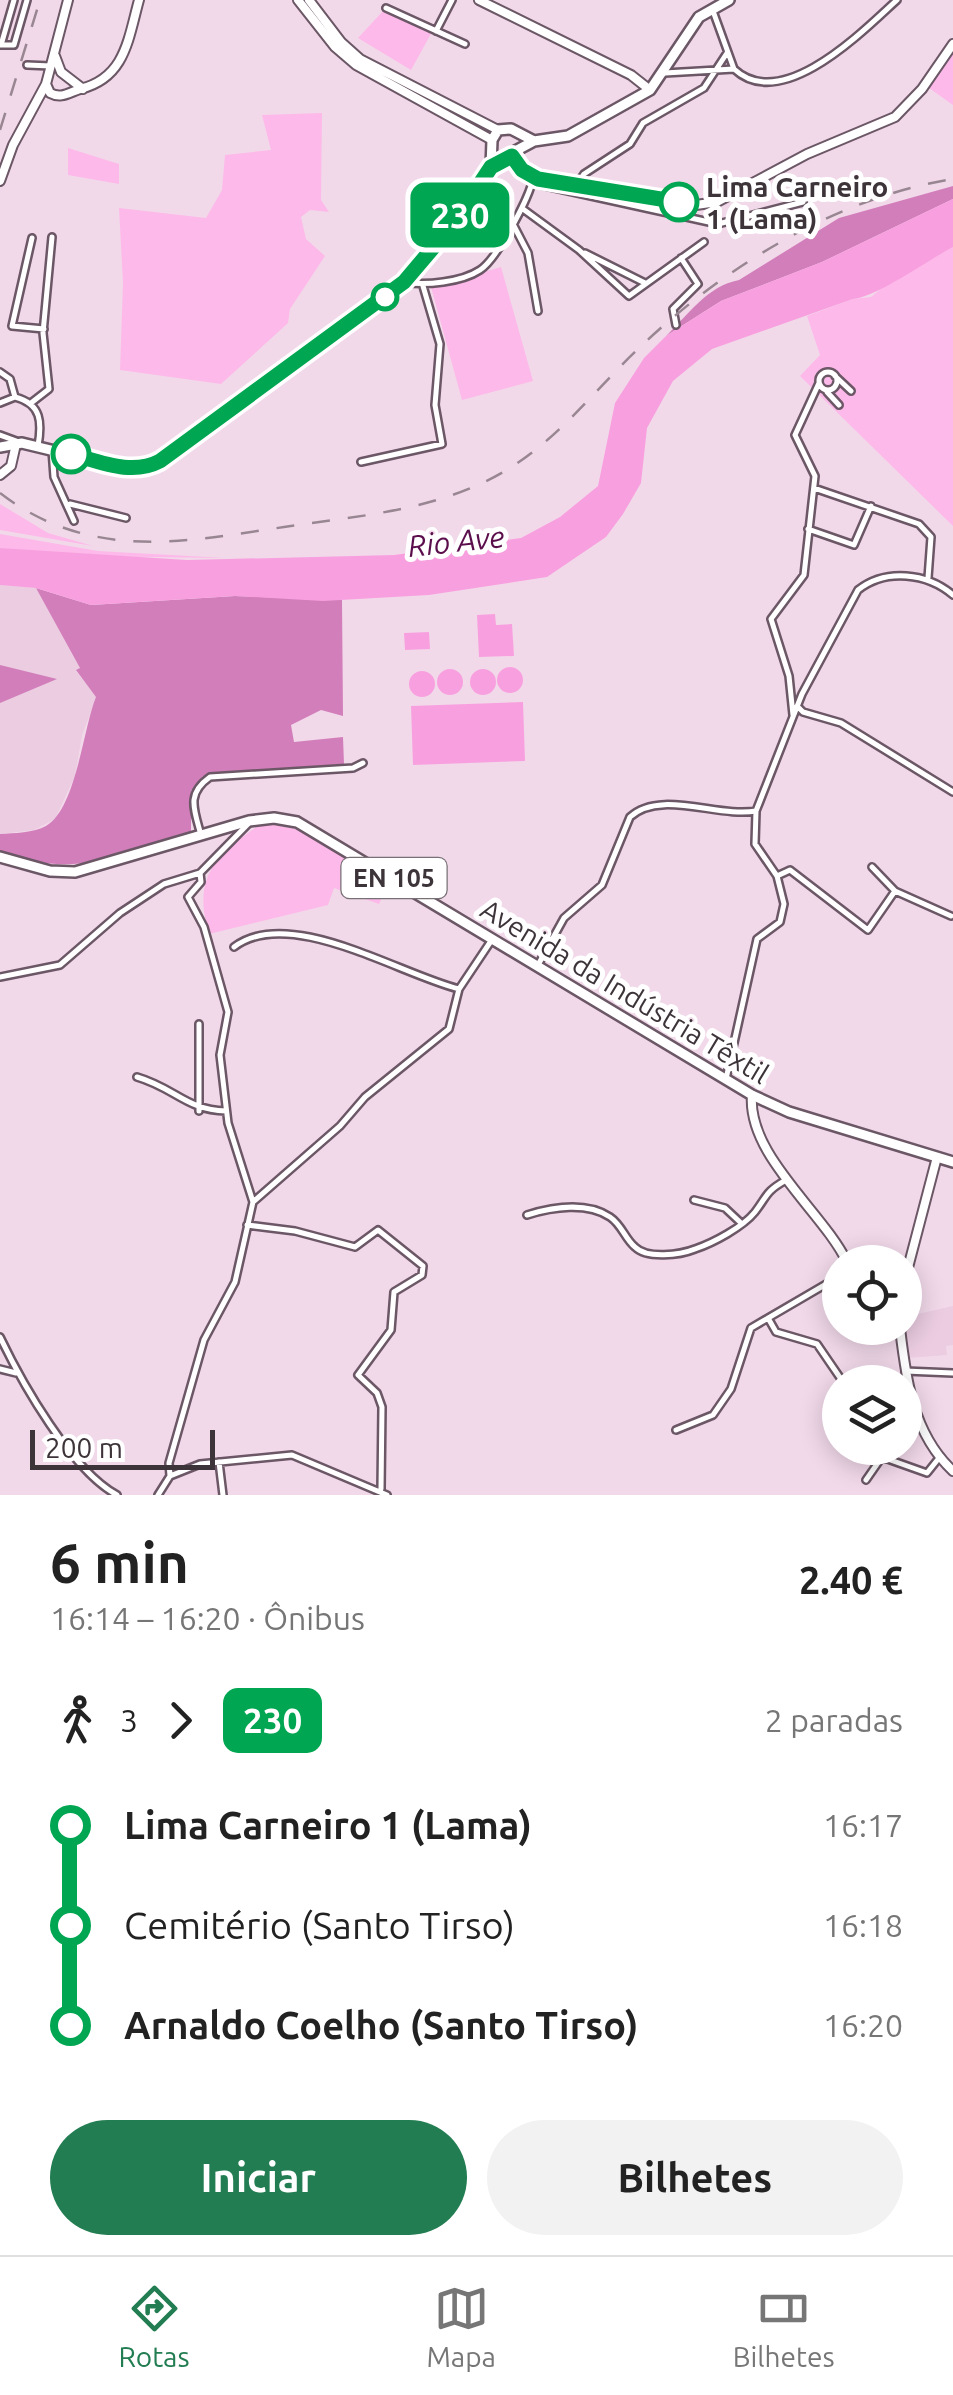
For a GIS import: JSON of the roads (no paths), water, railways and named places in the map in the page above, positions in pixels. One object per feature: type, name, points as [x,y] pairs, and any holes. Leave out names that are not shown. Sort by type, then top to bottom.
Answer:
[{"type":"main road","points":[[503,148],[568,136],[650,90],[666,74],[699,17],[712,4],[728,0]]},
{"type":"main road","points":[[0,447],[19,443],[146,468],[404,282],[454,223],[503,148],[511,128],[534,141]]},
{"type":"main road","points":[[503,148],[518,134]]},
{"type":"main road","name":"Avenida da Indústria Têxtil","points":[[0,857],[50,871],[75,872],[250,821],[274,818],[315,830],[752,1095],[789,1112],[953,1162]]},
{"type":"street","points":[[14,0],[1,45],[14,45],[27,0]]},
{"type":"street","points":[[0,181],[13,145],[39,102],[68,0]]},
{"type":"street","points":[[39,102],[100,84],[119,65],[139,0]]},
{"type":"street","points":[[298,0],[335,47],[356,65],[503,148]]},
{"type":"street","points":[[309,0],[340,42],[360,59],[503,148],[532,176],[696,204],[717,202],[807,154],[895,117],[910,104],[953,44]]},
{"type":"street","points":[[436,31],[452,0]]},
{"type":"street","points":[[479,0],[631,75],[650,90]]},
{"type":"street","points":[[712,4],[734,69],[743,78],[763,80],[808,75],[897,0]]},
{"type":"street","points":[[386,8],[465,44]]},
{"type":"street","points":[[54,51],[61,72],[82,89]]},
{"type":"street","points":[[577,184],[584,174],[630,144],[643,123],[704,88],[727,53]]},
{"type":"street","points":[[27,65],[52,66]]},
{"type":"street","points":[[666,74],[734,69]]},
{"type":"street","points":[[47,80],[61,72]]},
{"type":"street","points":[[47,80],[54,96]]},
{"type":"street","points":[[66,93],[70,80]]},
{"type":"street","points":[[404,282],[424,286],[481,270],[514,226],[532,184],[718,224],[803,202]]},
{"type":"street","points":[[522,209],[579,250],[626,294],[633,294],[704,242]]},
{"type":"street","points":[[514,226],[528,254],[538,311]]},
{"type":"street","points":[[31,403],[49,390],[44,329],[52,236]]},
{"type":"street","points":[[32,238],[12,326],[44,329]]},
{"type":"street","points":[[579,250],[645,283]]},
{"type":"street","points":[[676,324],[673,310],[698,284],[681,258]]},
{"type":"street","points":[[361,462],[442,444],[435,405],[440,344],[424,286]]},
{"type":"street","points":[[0,372],[10,379],[15,396]]},
{"type":"street","points":[[840,404],[822,387],[822,374],[832,374],[851,391]]},
{"type":"street","points":[[792,715],[789,676],[770,620],[804,575],[815,476],[794,435],[812,392],[836,386],[832,374]]},
{"type":"street","points":[[0,403],[15,396],[31,403],[42,422],[38,446]]},
{"type":"street","points":[[0,475],[6,473],[12,460],[19,443],[0,436],[0,447],[12,460]]},
{"type":"street","points":[[52,450],[54,477],[70,504],[74,521]]},
{"type":"street","points":[[814,488],[919,524],[932,537],[928,578]]},
{"type":"street","points":[[70,504],[126,518]]},
{"type":"street","points":[[808,529],[854,545],[871,506]]},
{"type":"street","points":[[726,1080],[756,939],[780,922],[784,904],[777,876],[755,844],[756,810],[792,715],[858,590],[870,581],[928,578],[953,595]]},
{"type":"street","points":[[797,706],[803,712],[842,723],[953,792]]},
{"type":"street","points":[[201,835],[191,800],[197,786],[210,777],[353,768],[363,763]]},
{"type":"street","points":[[538,965],[564,918],[602,884],[637,810],[657,806],[756,810]]},
{"type":"street","points":[[0,977],[60,965],[120,913],[164,884],[200,873],[250,821]]},
{"type":"street","points":[[872,867],[895,891],[952,916]]},
{"type":"street","points":[[777,876],[790,870],[868,930],[895,891]]},
{"type":"street","points":[[158,1495],[170,1476],[169,1463],[204,1340],[235,1282],[249,1235],[247,1225],[253,1202],[226,1111],[220,1055],[228,1012],[204,927],[188,897],[201,882],[200,873]]},
{"type":"street","points":[[234,948],[245,939],[300,934],[459,988]]},
{"type":"street","points":[[253,1202],[340,1126],[364,1097],[449,1029],[459,988],[493,938]]},
{"type":"street","points":[[199,1024],[199,1110]]},
{"type":"street","points":[[137,1077],[162,1084],[199,1110],[226,1111]]},
{"type":"street","points":[[752,1095],[763,1138],[786,1180],[837,1245]]},
{"type":"street","points":[[914,1245],[936,1157]]},
{"type":"street","points":[[528,1215],[556,1207],[606,1214],[636,1248],[648,1254],[694,1250],[741,1223],[755,1212],[765,1192],[786,1180]]},
{"type":"street","points":[[694,1200],[725,1208],[741,1223]]},
{"type":"street","points":[[247,1225],[295,1231],[356,1246],[378,1230],[423,1266],[422,1275],[394,1292],[391,1330],[358,1375],[378,1393],[382,1408],[381,1489]]},
{"type":"street","points":[[676,1430],[713,1415],[731,1389],[751,1328],[822,1286]]},
{"type":"street","points":[[768,1318],[776,1332],[817,1344],[832,1365]]},
{"type":"street","points":[[0,1336],[16,1374],[80,1466],[117,1495]]},
{"type":"street","points":[[0,1369],[16,1374]]},
{"type":"street","points":[[922,1372],[953,1373]]},
{"type":"street","points":[[922,1425],[929,1447],[953,1471]]},
{"type":"street","points":[[170,1476],[219,1462],[292,1455],[381,1489],[387,1495]]},
{"type":"street","points":[[866,1480],[882,1457],[920,1474],[927,1473],[939,1458]]},
{"type":"street","points":[[219,1462],[223,1495]]},
{"type":"railway","points":[[0,130],[40,0]]},
{"type":"railway","points":[[0,493],[27,511],[71,530],[102,538],[180,541],[374,514],[462,492],[533,452],[670,320],[743,265],[783,241],[866,202],[953,179]]},
{"type":"place","name":"Lima Carneiro 1 (Lama)","points":[[679,202]]},
{"type":"water label","name":"Rio Ave","points":[[456,541]]}]
